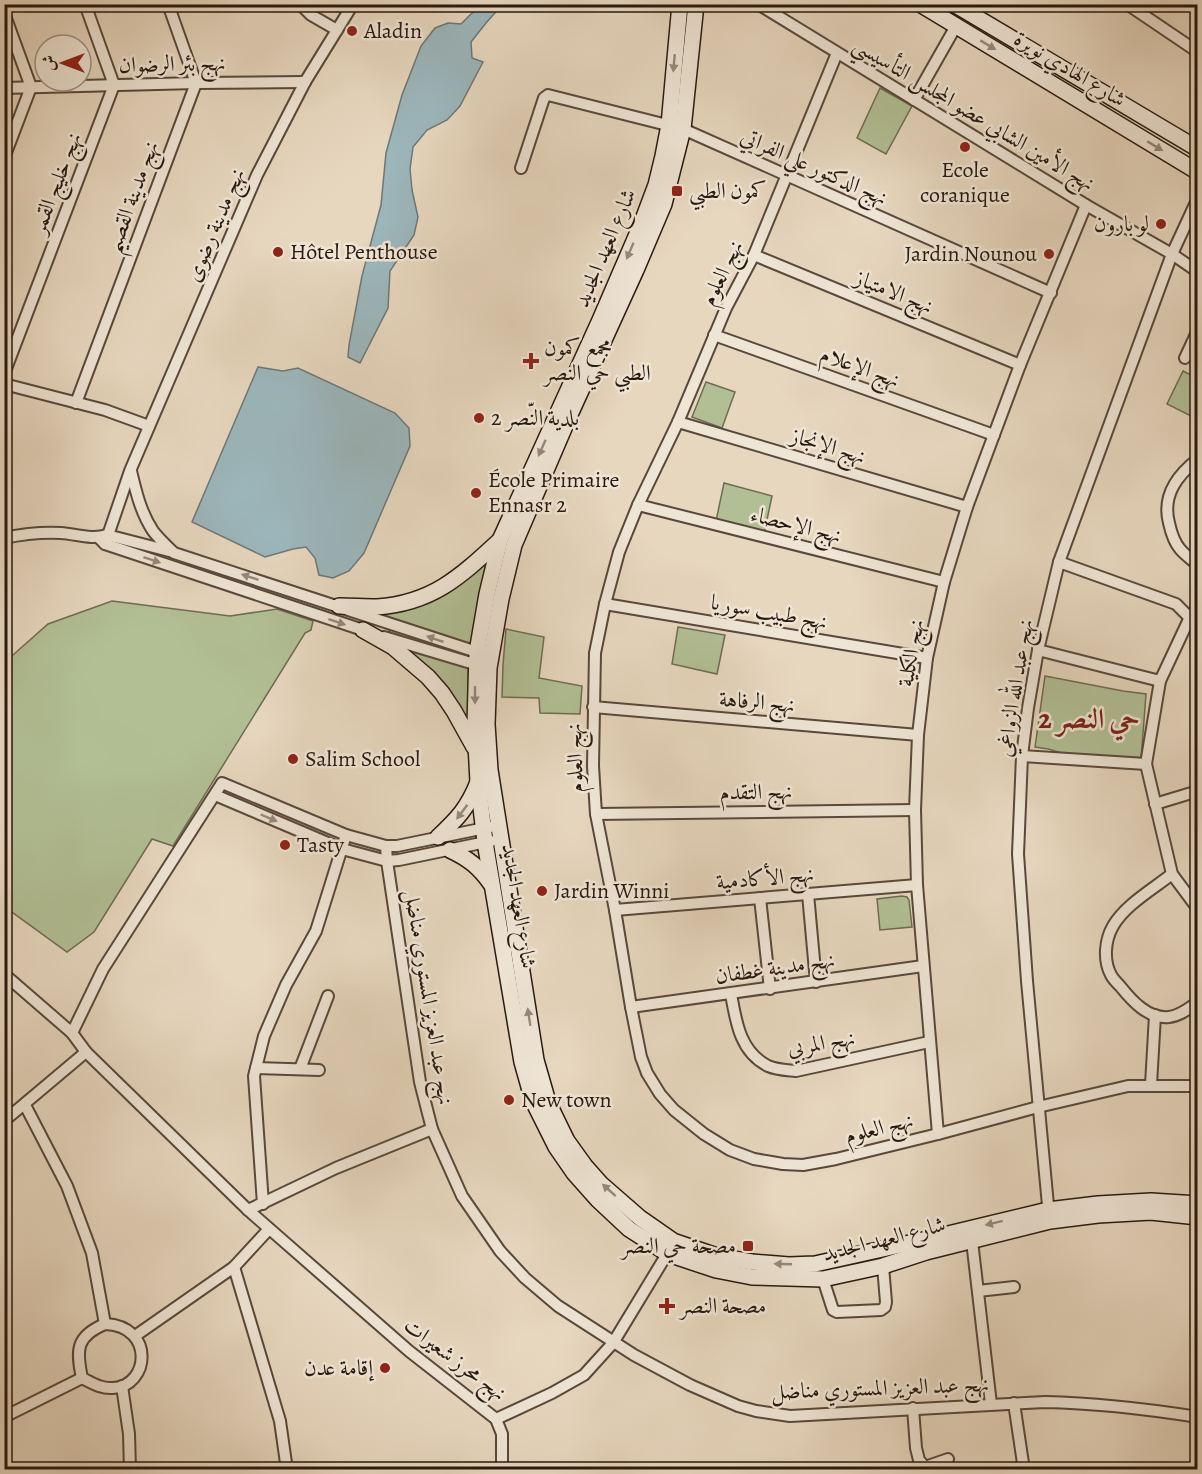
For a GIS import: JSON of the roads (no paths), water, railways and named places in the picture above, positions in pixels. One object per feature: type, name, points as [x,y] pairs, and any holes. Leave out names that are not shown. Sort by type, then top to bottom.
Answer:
[{"type":"main road","name":"شارع العهد الجديد","points":[[680,4],[675,46],[676,127],[641,225],[500,540],[487,594],[483,660],[475,725],[478,782],[492,834],[536,1060],[548,1102],[567,1141],[585,1166],[601,1184],[670,1247],[717,1256],[752,1262],[814,1264],[1049,1216],[1151,1212],[1197,1217]]},
{"type":"main road","name":"شارع العهد الجديد","points":[[696,4],[664,204],[514,545],[483,660],[490,770],[493,886],[522,1062],[533,1101],[556,1147],[574,1173],[598,1200],[629,1228],[716,1270],[752,1277],[824,1279],[883,1266],[1098,1203],[1151,1201],[1197,1204]]},
{"type":"main road","name":"شارع الهادي نويرة","points":[[920,4],[1197,172]]},
{"type":"main road","name":"شارع الهادي نويرة","points":[[954,4],[1197,148]]},
{"type":"main road","points":[[339,606],[377,607],[408,602],[437,591],[464,573],[500,540]]},
{"type":"main road","points":[[363,630],[393,647],[428,677],[454,711],[476,750]]},
{"type":"main road","points":[[438,837],[461,815],[478,782]]},
{"type":"main road","points":[[450,850],[472,862],[493,886]]},
{"type":"street","points":[[85,4],[114,85]]},
{"type":"street","points":[[168,4],[196,83]]},
{"type":"street","points":[[300,4],[310,15],[337,30]]},
{"type":"street","name":"نهج مدينة رضوى","points":[[104,539],[130,471],[248,195],[305,82],[353,4]]},
{"type":"street","name":"نهج الأمين الشابي عضو المجلس التأسيسي","points":[[758,4],[1086,205],[1172,254],[1197,272]]},
{"type":"street","points":[[1127,4],[1197,52]]},
{"type":"street","points":[[4,13],[31,87],[4,158]]},
{"type":"street","points":[[914,100],[956,26]]},
{"type":"street","name":"نهج العلوم","points":[[837,53],[754,255],[726,308],[678,422],[638,505],[619,552],[595,653],[593,766],[596,814],[641,1057],[647,1073],[660,1094],[704,1134],[730,1150],[754,1159],[783,1164],[803,1165],[836,1159],[1128,1086],[1197,1086]]},
{"type":"street","name":"نهج بئر الرضوان","points":[[4,88],[305,82]]},
{"type":"street","name":"نهج مدينة القصيم","points":[[76,403],[196,83]]},
{"type":"street","name":"نهج خليج القمر","points":[[4,374],[114,85]]},
{"type":"street","name":"نهج الدكتور علي الفراتي","points":[[521,168],[544,98],[548,95],[676,127],[1051,293]]},
{"type":"street","name":"نهج عبد الله الزواغي","points":[[1049,1216],[1027,981],[1018,854],[1022,756],[1038,650],[1059,562],[1172,254],[1197,198]]},
{"type":"street","name":"نهج الكلية","points":[[938,1134],[917,885],[915,810],[918,735],[927,658],[944,582],[967,507],[1020,365],[1086,205]]},
{"type":"street","name":"نهج الامتياز","points":[[754,255],[1020,365]]},
{"type":"street","points":[[1185,358],[1197,330]]},
{"type":"street","name":"نهج الإعلام","points":[[714,335],[994,435]]},
{"type":"street","points":[[4,384],[105,410],[149,426]]},
{"type":"street","name":"نهج الإنجاز","points":[[678,422],[967,507]]},
{"type":"street","points":[[1197,459],[1175,481],[1168,497],[1167,515],[1171,533],[1180,549],[1197,565]]},
{"type":"street","points":[[130,471],[145,517],[155,533],[174,553]]},
{"type":"street","name":"نهج الإحصاء","points":[[638,505],[944,582]]},
{"type":"street","points":[[4,538],[20,534],[60,533],[174,553],[339,606],[483,660]]},
{"type":"street","points":[[104,539],[363,630],[483,660]]},
{"type":"street","points":[[1059,562],[1176,604],[1194,621]]},
{"type":"street","name":"نهج طبيب سوريا","points":[[605,604],[927,658]]},
{"type":"street","points":[[1197,607],[1194,621],[1160,681],[1146,764],[1172,873],[1197,909]]},
{"type":"street","points":[[1038,650],[1160,681]]},
{"type":"street","name":"نهج الرفاهة","points":[[593,707],[918,735]]},
{"type":"street","points":[[1022,756],[1146,764]]},
{"type":"street","points":[[72,1033],[103,969],[222,783],[346,835],[387,846],[438,837],[492,834]]},
{"type":"street","points":[[1155,804],[1197,791]]},
{"type":"street","points":[[215,795],[342,849],[387,861],[450,850],[492,834]]},
{"type":"street","name":"نهج التقدم","points":[[596,814],[915,810]]},
{"type":"street","points":[[263,1204],[254,1076],[264,1036],[286,985],[316,931],[346,835]]},
{"type":"street","name":"نهج عبد العزيز المستوري مناضل","points":[[387,846],[387,861],[420,1082],[432,1129],[462,1196],[500,1251],[525,1278],[558,1306],[613,1343],[690,1385],[738,1406],[756,1411],[790,1416],[991,1404],[1085,1402],[1197,1417]]},
{"type":"street","points":[[1172,873],[1124,912],[1113,926],[1107,941],[1106,956],[1111,976],[1139,1007],[1155,1015],[1169,1017],[1185,1012],[1197,1002]]},
{"type":"street","name":"نهج الأكادمية","points":[[615,910],[917,885]]},
{"type":"street","points":[[808,894],[816,982]]},
{"type":"street","points":[[760,898],[770,989]]},
{"type":"street","name":"نهج مدينة غطفان","points":[[631,1007],[923,966]]},
{"type":"street","name":"نهج محرز شعيرات","points":[[4,974],[72,1033],[87,1052],[269,1229],[409,1351],[496,1419],[584,1375],[613,1343],[670,1247]]},
{"type":"street","name":"نهج المربي","points":[[731,994],[736,1025],[743,1042],[768,1066],[781,1070],[796,1071],[929,1042]]},
{"type":"street","points":[[300,1070],[328,996]]},
{"type":"street","points":[[1151,1085],[1155,1015]]},
{"type":"street","points":[[4,1121],[87,1052]]},
{"type":"street","points":[[256,1068],[319,1070]]},
{"type":"street","points":[[25,1105],[67,1186],[92,1253],[105,1324]]},
{"type":"street","points":[[248,1210],[336,1168],[432,1129]]},
{"type":"street","points":[[135,1336],[234,1267],[269,1229]]},
{"type":"street","points":[[972,1240],[991,1404]]},
{"type":"street","points":[[824,1279],[833,1310],[837,1312],[881,1310],[885,1307],[886,1302],[883,1266]]},
{"type":"street","points":[[234,1267],[280,1421],[287,1470]]},
{"type":"street","points":[[978,1291],[1014,1287]]},
{"type":"street","points":[[105,1324],[116,1325],[135,1336],[140,1344],[141,1362],[133,1378],[123,1386],[112,1388],[99,1386],[82,1378],[78,1353],[82,1340],[92,1330],[105,1324]]},
{"type":"street","points":[[4,1417],[82,1378]]},
{"type":"street","points":[[123,1386],[129,1434],[130,1470]]},
{"type":"street","points":[[1014,1403],[1024,1470]]},
{"type":"street","points":[[914,1408],[916,1448],[919,1460],[925,1467],[948,1459]]},
{"type":"street","points":[[496,1419],[502,1434],[502,1470]]},
{"type":"water","points":[[478,4],[502,5],[471,42],[472,58],[483,62],[460,106],[447,120],[427,130],[413,147],[410,169],[418,217],[414,235],[390,271],[388,308],[360,363],[348,357],[349,345],[362,276],[381,205],[386,153],[402,95],[421,46],[435,28],[448,23],[461,24]]},
{"type":"water","points":[[258,367],[283,371],[298,368],[395,413],[409,428],[410,446],[364,553],[349,571],[333,578],[319,575],[315,558],[306,547],[265,557],[192,522]]},
{"type":"place","name":"Aladin","points":[[352,31]]},
{"type":"place","name":"Ecole coranique","points":[[965,147]]},
{"type":"place","name":"كمون الطبي","points":[[677,191]]},
{"type":"place","name":"لو بارون","points":[[1161,224]]},
{"type":"place","name":"Hôtel Penthouse","points":[[278,252]]},
{"type":"place","name":"Jardin Nounou","points":[[1049,254]]},
{"type":"place","name":"مجمع كمون الطبي حي النصر","points":[[531,361]]},
{"type":"place","name":"بلدية النّصر 2","points":[[479,418]]},
{"type":"place","name":"École Primaire Ennasr 2","points":[[476,493]]},
{"type":"place","name":"Salim School","points":[[293,759]]},
{"type":"place","name":"Tasty","points":[[285,845]]},
{"type":"place","name":"Jardin Winni","points":[[542,891]]},
{"type":"place","name":"New town","points":[[509,1100]]},
{"type":"place","name":"مصحة حي النصر","points":[[748,1246]]},
{"type":"place","name":"مصحة النصر","points":[[667,1306]]},
{"type":"place","name":"إقامة عدن","points":[[385,1368]]},
{"type":"district","name":"حي النصر 2","points":[[1089,719]]}]
